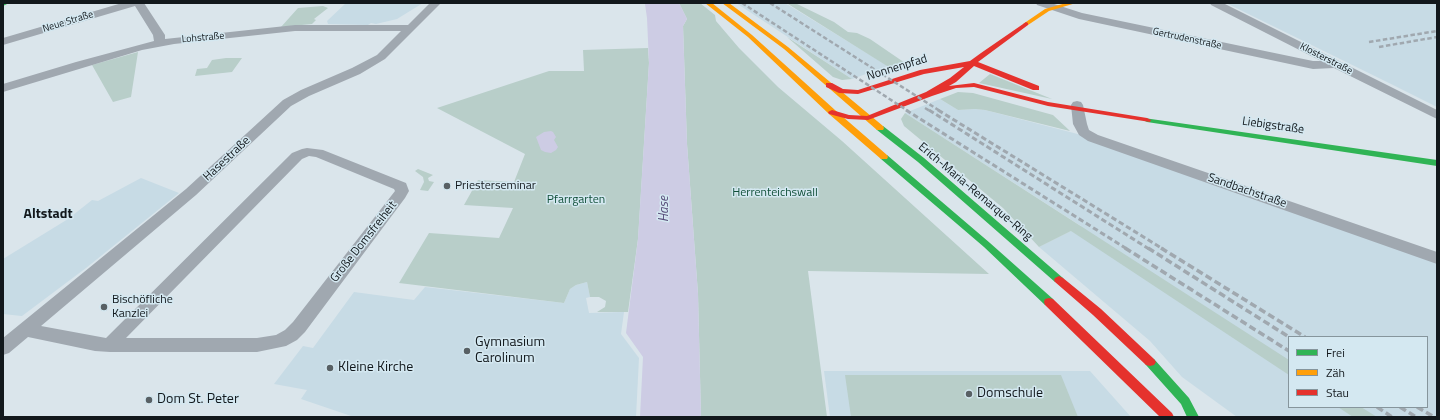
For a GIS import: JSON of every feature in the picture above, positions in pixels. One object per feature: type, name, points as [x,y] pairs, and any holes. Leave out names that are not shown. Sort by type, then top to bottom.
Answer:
[{"type":"main road","points":[[708,3],[750,36],[832,112],[848,122],[987,246],[1077,327],[1168,417]]},
{"type":"main road","name":"Erich-Maria-Remarque-Ring","points":[[725,3],[786,48],[855,108],[921,160],[1097,312],[1144,356],[1180,395],[1185,401],[1193,417]]},
{"type":"main road","name":"Nonnenpfad","points":[[848,122],[868,118],[929,94],[953,80],[983,54],[1053,8],[1073,3]]},
{"type":"main road","name":"Nonnenpfad","points":[[829,86],[842,91],[858,92],[923,72],[973,63]]},
{"type":"main road","name":"Nonnenpfad","points":[[934,79],[973,63]]},
{"type":"main road","name":"Liebigstraße","points":[[973,63],[1077,107]]},
{"type":"main road","name":"Liebigstraße","points":[[929,94],[955,86],[974,85],[1048,104],[1077,107],[1105,114],[1437,163]]},
{"type":"main road","points":[[848,122],[855,108],[866,104]]},
{"type":"street","name":"Neue Straße","points":[[3,42],[133,3]]},
{"type":"street","points":[[139,3],[159,35],[160,43]]},
{"type":"street","name":"Hasestraße","points":[[3,348],[191,192],[287,104],[304,93],[371,64],[393,47],[436,3]]},
{"type":"street","name":"Gertrudenstraße","points":[[1041,3],[1079,16],[1313,65],[1335,64]]},
{"type":"street","name":"Klosterstraße","points":[[1215,3],[1437,116]]},
{"type":"street","name":"Lohstraße","points":[[3,88],[80,64],[174,40],[295,28],[410,28]]},
{"type":"street","name":"Sandbachstraße","points":[[1077,107],[1080,124],[1084,132],[1093,138],[1437,258]]},
{"type":"street","name":"Große Domsfreiheit","points":[[25,330],[95,344],[225,345],[269,344],[280,341],[291,335],[299,327],[400,195],[402,191],[401,186],[318,153],[307,152],[296,156],[110,344]]},
{"type":"shaded area","points":[[346,3],[423,3],[397,19],[376,24],[328,24],[327,21]]},
{"type":"shaded area","points":[[736,3],[785,3],[888,66],[852,79]]},
{"type":"shaded area","points":[[1226,3],[1437,3],[1437,107],[1389,83]]},
{"type":"shaded area","points":[[940,99],[958,110],[985,110],[1093,138],[1437,258],[1437,417],[1237,417],[1182,377],[1150,341],[1039,247],[1081,226],[905,113]]},
{"type":"shaded area","points":[[141,178],[179,193],[86,268],[22,316],[3,314],[3,259],[68,219],[92,200],[98,201]]},
{"type":"shaded area","name":"Gymnasium Carolinum","points":[[587,282],[590,297],[586,298],[589,313],[624,312],[621,334],[639,358],[636,417],[354,417],[301,399],[307,390],[274,384],[303,346],[313,348],[354,292],[414,300],[425,287],[564,303],[570,289],[576,285]]},
{"type":"shaded area","name":"Domschule","points":[[824,371],[1090,371],[1131,417],[830,417]]},
{"type":"green space","name":"Herrenteichswall","points":[[679,3],[700,3],[715,15],[716,21],[739,48],[778,87],[842,141],[989,274],[808,271],[827,417],[701,417],[698,294],[687,144],[683,26],[687,19]]},
{"type":"green space","points":[[795,3],[834,22],[848,32],[857,33],[870,39],[908,65],[907,68],[895,71],[788,4]]},
{"type":"green space","points":[[323,6],[328,8],[314,19],[316,20],[312,24],[281,27],[298,8]]},
{"type":"green space","points":[[787,37],[852,79],[842,80],[833,77]]},
{"type":"green space","name":"Pfarrgarten","points":[[648,48],[649,63],[638,239],[628,312],[597,312],[605,307],[606,301],[599,297],[590,297],[587,282],[576,285],[570,289],[564,303],[399,283],[429,233],[499,238],[513,208],[464,205],[478,180],[514,182],[525,154],[437,108],[549,71],[584,71],[583,50]]},
{"type":"green space","points":[[138,52],[131,97],[113,102],[92,65]]},
{"type":"green space","points":[[242,58],[232,72],[195,76],[197,69],[207,68],[212,60]]},
{"type":"green space","points":[[990,74],[1052,99],[979,83]]},
{"type":"green space","points":[[958,92],[973,93],[1053,115],[1070,131],[985,110],[958,110],[940,99]]},
{"type":"green space","points":[[905,113],[1288,359],[1288,374],[1071,231],[1039,247],[1003,208],[904,126],[901,119]]},
{"type":"green space","points":[[418,169],[433,175],[428,178],[429,181],[434,182],[428,191],[420,190],[424,182],[423,177],[415,171]]},
{"type":"green space","name":"Domschule","points":[[845,375],[1061,375],[1078,417],[851,417]]},
{"type":"green space","points":[[1340,408],[1363,408],[1377,417],[1353,417]]},
{"type":"water","name":"Hase","points":[[639,3],[679,3],[687,19],[683,26],[687,144],[698,294],[701,417],[640,417],[643,357],[626,333],[638,239],[649,63],[645,4]]},
{"type":"water","points":[[551,131],[556,137],[554,140],[558,147],[551,153],[541,150],[536,137],[544,132]]},
{"type":"railway","points":[[742,3],[908,111]]},
{"type":"railway","points":[[770,3],[940,111]]},
{"type":"railway","points":[[1369,42],[1437,31]]},
{"type":"railway","points":[[1379,47],[1437,37]]},
{"type":"railway","points":[[925,108],[930,111]]},
{"type":"railway","points":[[906,110],[1127,249]]},
{"type":"railway","points":[[929,110],[1149,249]]},
{"type":"railway","points":[[938,110],[1163,249]]},
{"type":"railway","points":[[1125,248],[1288,350]]},
{"type":"railway","points":[[1148,248],[1288,336]]},
{"type":"railway","points":[[1161,248],[1303,336]]},
{"type":"railway","points":[[1378,408],[1392,417]]},
{"type":"railway","points":[[1402,408],[1416,417]]},
{"type":"railway","points":[[1419,408],[1434,417]]},
{"type":"traffic: fast","points":[[1147,120],[1437,163]]},
{"type":"traffic: fast","points":[[880,128],[921,160],[1059,280]]},
{"type":"traffic: fast","points":[[884,157],[987,245],[1049,302]]},
{"type":"traffic: fast","points":[[1150,362],[1185,401],[1193,417]]},
{"type":"traffic: slow","points":[[708,3],[750,36],[832,112],[884,157]]},
{"type":"traffic: slow","points":[[725,3],[786,48],[880,128]]},
{"type":"traffic: slow","points":[[1026,24],[1047,10],[1073,3]]},
{"type":"traffic: jam","points":[[832,112],[848,117],[868,118],[929,94],[953,80],[983,54],[1026,24]]},
{"type":"traffic: jam","points":[[829,85],[842,91],[858,92],[923,72],[973,63],[1036,88]]},
{"type":"traffic: jam","points":[[929,94],[955,86],[974,85],[1048,104],[1147,120]]},
{"type":"traffic: jam","points":[[1059,280],[1097,312],[1150,362]]},
{"type":"traffic: jam","points":[[1049,302],[1168,417]]},
{"type":"place","name":"Priesterseminar","points":[[447,186]]},
{"type":"place","name":"Bischöfliche Kanzlei","points":[[104,307]]},
{"type":"place","name":"Gymnasium Carolinum","points":[[467,351]]},
{"type":"place","name":"Kleine Kirche","points":[[330,368]]},
{"type":"place","name":"Domschule","points":[[969,394]]},
{"type":"place","name":"Dom St. Peter","points":[[149,400]]},
{"type":"district","name":"Altstadt","points":[[48,215]]}]
